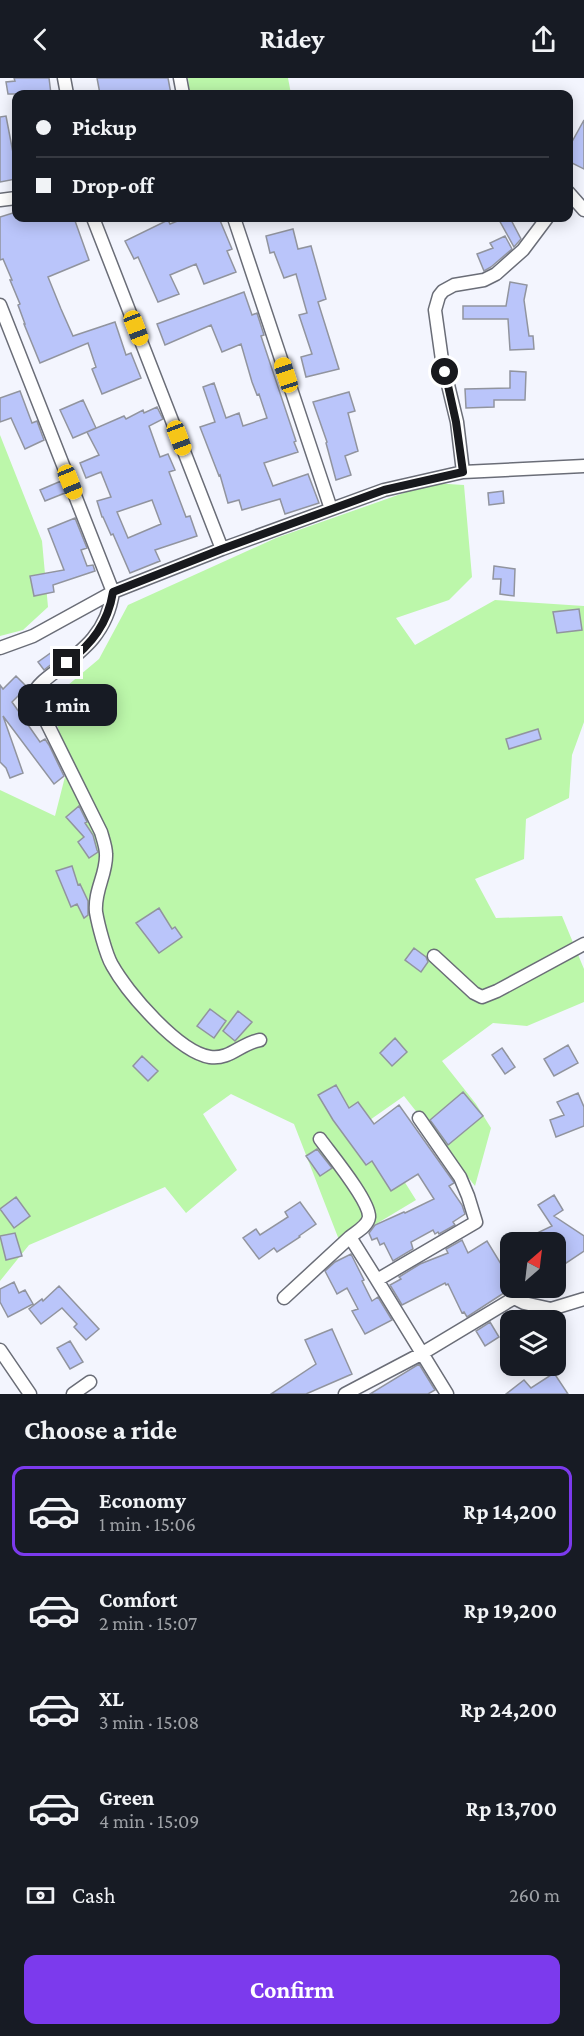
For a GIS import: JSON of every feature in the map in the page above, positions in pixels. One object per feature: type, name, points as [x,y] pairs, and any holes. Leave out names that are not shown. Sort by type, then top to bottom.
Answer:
[{"type":"street","points":[[573,197],[584,210]]},
{"type":"street","points":[[95,222],[222,549]]},
{"type":"street","points":[[235,222],[331,509]]},
{"type":"street","points":[[463,472],[435,310],[439,296],[454,285],[484,280],[496,274],[523,250],[544,222]]},
{"type":"street","points":[[0,305],[113,592],[107,618],[95,637],[82,651],[34,690],[33,695],[101,832],[106,855],[96,896],[96,914],[111,963],[140,1005],[188,1049],[209,1057],[229,1056],[249,1042],[260,1040]]},
{"type":"street","points":[[0,648],[33,636],[113,592],[222,549],[384,490],[463,472],[584,466]]},
{"type":"street","points":[[434,956],[474,993],[482,997],[584,944]]},
{"type":"street","points":[[377,1280],[476,1222],[460,1177],[419,1118]]},
{"type":"street","points":[[284,1298],[367,1222],[369,1216],[364,1201],[320,1138]]},
{"type":"street","points":[[350,1237],[447,1394]]},
{"type":"street","points":[[345,1394],[421,1354],[514,1298],[524,1303],[551,1309],[584,1299]]},
{"type":"street","points":[[0,1350],[30,1394]]},
{"type":"street","points":[[73,1394],[90,1383]]},
{"type":"green space","points":[[188,78],[288,78],[290,90],[190,90]]},
{"type":"green space","points":[[0,435],[42,541],[48,607],[23,630],[0,636]]},
{"type":"green space","points":[[432,483],[464,485],[472,577],[449,600],[396,618],[415,645],[495,600],[584,606],[584,722],[572,755],[569,798],[526,819],[524,859],[475,879],[496,918],[562,916],[584,969],[584,1002],[527,1026],[493,1023],[442,1061],[476,1104],[491,1128],[475,1186],[404,1096],[367,1122],[416,1200],[341,1245],[294,1124],[231,1094],[203,1114],[237,1170],[186,1213],[165,1187],[29,1245],[0,1281],[0,790],[55,816],[69,761],[49,701],[99,659],[128,605],[276,538]]},
{"type":"building","points":[[14,78],[49,78],[50,90],[12,90],[12,94],[8,94],[6,82],[15,81]]},
{"type":"building","points":[[97,78],[168,78],[170,90],[99,90]]},
{"type":"building","points":[[6,116],[12,148],[12,180],[0,182],[0,117]]},
{"type":"building","points":[[584,120],[584,169],[573,164],[573,140]]},
{"type":"building","points":[[12,213],[12,222],[75,222],[89,260],[48,277],[61,309],[73,336],[115,322],[126,355],[131,353],[141,378],[102,394],[92,369],[96,367],[88,343],[40,363],[24,324],[18,305],[20,304],[10,280],[12,280],[3,259],[0,260],[0,217]]},
{"type":"building","points":[[164,222],[170,224],[175,222],[221,222],[232,249],[227,251],[236,272],[204,284],[196,264],[170,275],[179,294],[158,302],[138,257],[134,259],[125,241]]},
{"type":"building","points":[[500,222],[512,222],[521,239],[514,247]]},
{"type":"building","points":[[293,229],[298,249],[311,246],[326,299],[318,302],[339,369],[306,377],[301,357],[312,354],[299,315],[307,313],[296,274],[284,278],[274,252],[270,253],[266,236]]},
{"type":"building","points":[[505,236],[512,249],[484,271],[477,254],[493,248],[490,243]]},
{"type":"building","points":[[510,282],[527,285],[524,300],[529,336],[533,336],[534,349],[510,350],[508,319],[463,319],[463,306],[506,306]]},
{"type":"building","points":[[244,292],[252,315],[257,313],[264,335],[261,336],[298,452],[264,463],[273,486],[308,474],[319,503],[285,514],[280,499],[242,510],[239,500],[228,503],[220,475],[200,427],[215,422],[203,387],[214,383],[226,418],[239,413],[243,426],[267,418],[259,394],[257,395],[252,382],[241,344],[222,352],[211,325],[165,345],[157,324]]},
{"type":"building","points":[[510,371],[526,372],[525,400],[494,400],[494,407],[466,408],[465,389],[510,388]]},
{"type":"building","points":[[20,391],[32,423],[37,421],[44,440],[25,449],[11,418],[0,422],[0,398]]},
{"type":"building","points":[[349,392],[355,411],[348,413],[358,451],[345,456],[351,475],[336,480],[327,442],[313,402]]},
{"type":"building","points":[[83,400],[96,428],[73,438],[60,410]]},
{"type":"building","points":[[157,407],[163,419],[149,426],[160,457],[168,454],[175,470],[169,472],[186,517],[190,516],[197,536],[155,550],[160,561],[130,573],[113,534],[111,535],[102,517],[97,501],[111,497],[101,472],[86,478],[80,463],[99,455],[87,432],[124,416],[126,419],[143,410],[144,413]],"holes":[[[152,500],[161,524],[128,538],[117,512]]]},
{"type":"building","points":[[61,481],[65,493],[45,501],[40,490]]},
{"type":"building","points":[[503,491],[504,503],[489,505],[488,493]]},
{"type":"building","points":[[75,518],[87,548],[81,550],[87,566],[93,565],[95,571],[53,585],[54,592],[34,596],[30,576],[64,570],[48,529]]},
{"type":"building","points":[[494,566],[515,569],[514,596],[500,594],[501,579],[493,579]]},
{"type":"building","points":[[579,609],[582,630],[557,633],[553,612]]},
{"type":"building","points":[[52,652],[58,659],[44,670],[38,662]]},
{"type":"building","points":[[16,676],[27,687],[12,702],[40,742],[45,739],[49,745],[64,776],[54,784],[3,716],[23,773],[10,778],[6,768],[0,762],[0,685],[3,689]]},
{"type":"building","points":[[538,729],[541,739],[509,749],[506,739]]},
{"type":"building","points":[[79,806],[87,822],[85,823],[93,835],[98,852],[89,858],[78,842],[84,837],[66,817]]},
{"type":"building","points":[[72,866],[78,885],[80,884],[88,901],[88,915],[84,918],[77,904],[71,907],[56,871]]},
{"type":"building","points":[[159,908],[172,929],[175,927],[182,937],[159,953],[136,923]]},
{"type":"building","points":[[414,948],[426,957],[428,962],[421,972],[405,960]]},
{"type":"building","points":[[210,1009],[226,1021],[214,1038],[197,1026]]},
{"type":"building","points":[[238,1011],[252,1022],[235,1041],[223,1031]]},
{"type":"building","points":[[395,1038],[407,1052],[392,1066],[380,1053]]},
{"type":"building","points":[[568,1045],[578,1063],[554,1076],[544,1059]]},
{"type":"building","points":[[502,1048],[515,1067],[505,1074],[492,1055]]},
{"type":"building","points":[[142,1056],[158,1071],[148,1081],[133,1066]]},
{"type":"building","points":[[336,1085],[349,1108],[358,1102],[374,1124],[399,1105],[453,1181],[454,1183],[449,1186],[462,1205],[465,1214],[453,1222],[455,1225],[439,1234],[438,1232],[435,1234],[433,1230],[411,1242],[413,1249],[393,1261],[384,1243],[380,1245],[377,1238],[372,1240],[369,1233],[375,1225],[434,1199],[418,1174],[391,1191],[372,1161],[366,1165],[318,1095]]},
{"type":"building","points":[[463,1092],[483,1116],[448,1145],[430,1120]]},
{"type":"building","points":[[578,1093],[584,1107],[584,1126],[556,1137],[550,1120],[564,1115],[557,1102]]},
{"type":"building","points":[[317,1149],[332,1168],[320,1176],[306,1156]]},
{"type":"building","points":[[554,1195],[563,1210],[554,1216],[584,1236],[584,1251],[566,1263],[566,1232],[539,1232],[552,1226],[538,1205]]},
{"type":"building","points":[[16,1197],[30,1216],[14,1228],[0,1209]]},
{"type":"building","points":[[300,1202],[316,1224],[277,1252],[274,1248],[259,1259],[243,1238],[256,1229],[260,1235],[288,1217],[285,1212]]},
{"type":"building","points":[[15,1233],[22,1256],[6,1260],[0,1236]]},
{"type":"building","points":[[462,1240],[468,1253],[487,1241],[500,1262],[500,1296],[467,1317],[464,1312],[462,1313],[448,1284],[445,1283],[402,1305],[390,1285],[420,1264],[448,1253],[446,1249]]},
{"type":"building","points":[[351,1254],[372,1301],[378,1297],[392,1320],[365,1334],[352,1311],[358,1309],[347,1288],[337,1294],[325,1271],[335,1262]]},
{"type":"building","points":[[14,1282],[19,1293],[25,1290],[33,1304],[8,1317],[0,1302],[0,1289]]},
{"type":"building","points":[[59,1286],[99,1329],[86,1340],[74,1327],[77,1324],[62,1308],[41,1324],[29,1309],[42,1299],[43,1301]]},
{"type":"building","points":[[490,1322],[499,1337],[485,1346],[476,1331]]},
{"type":"building","points":[[332,1329],[352,1374],[306,1394],[271,1394],[316,1364],[305,1340]]},
{"type":"building","points":[[70,1341],[83,1362],[70,1369],[57,1348]]},
{"type":"building","points":[[419,1364],[435,1390],[428,1394],[370,1394]]},
{"type":"building","points":[[549,1376],[556,1376],[568,1394],[506,1394],[524,1380],[531,1388]]},
{"type":"route","points":[[67,663],[95,637],[107,618],[113,592],[222,549],[384,490],[463,472],[456,422],[445,372]]}]
